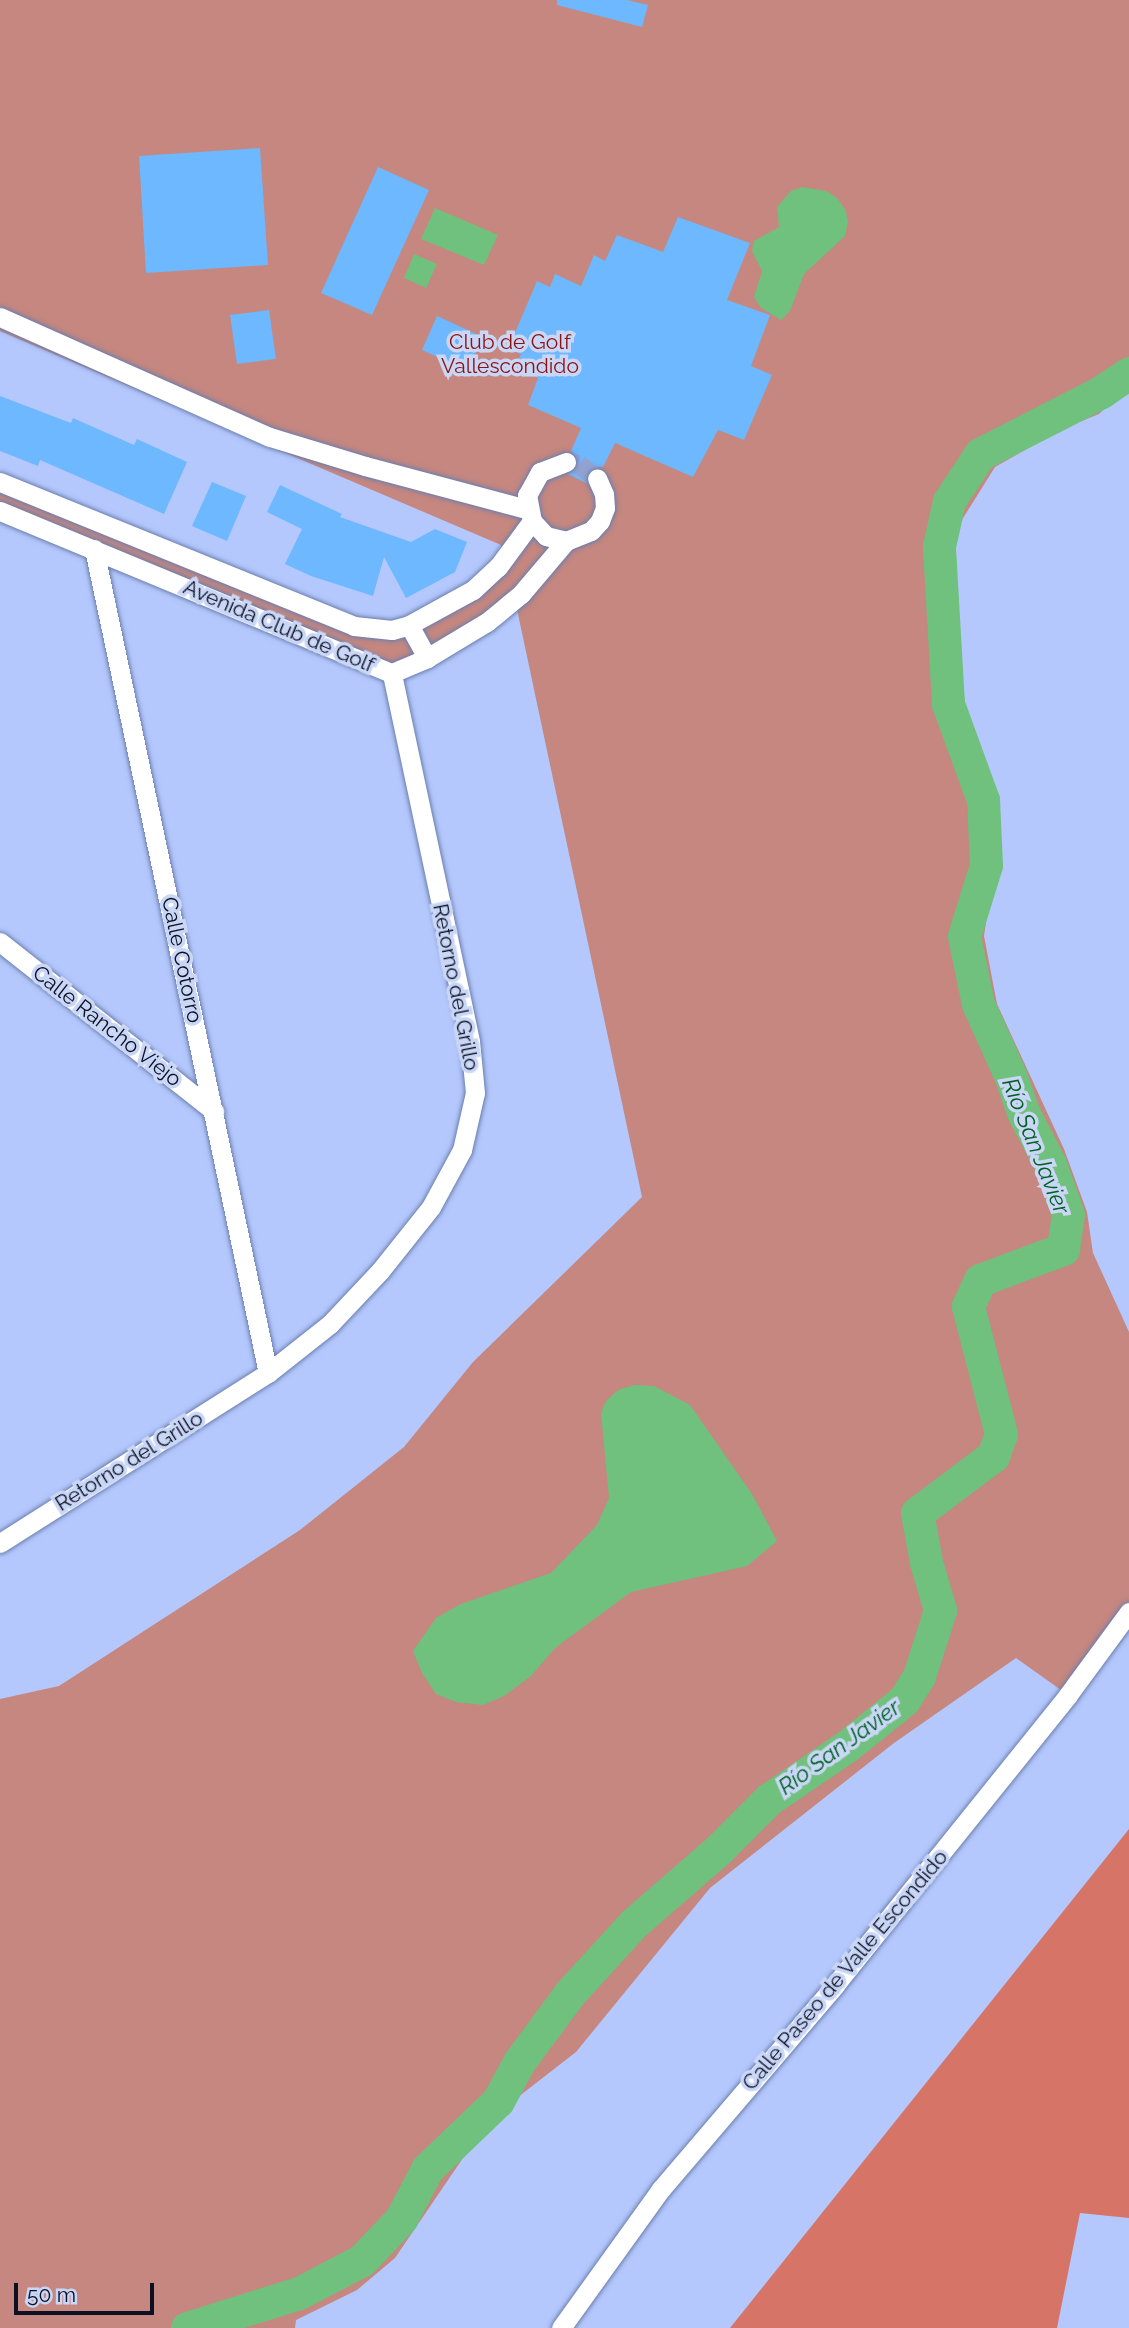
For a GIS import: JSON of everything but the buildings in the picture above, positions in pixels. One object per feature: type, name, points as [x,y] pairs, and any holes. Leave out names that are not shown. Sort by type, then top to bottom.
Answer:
[{"type":"street","points":[[0,317],[270,437],[529,515],[546,536],[566,541]]},
{"type":"street","name":"Avenida Club de Golf","points":[[0,482],[354,626],[393,630],[409,625],[473,590],[498,567],[529,515],[527,495],[540,472],[566,462]]},
{"type":"street","name":"Avenida Club de Golf","points":[[0,511],[392,673],[427,658],[488,622],[521,594],[566,541],[591,531],[600,521],[604,494],[597,478]]},
{"type":"street","name":"Calle Cotorro","points":[[94,548],[268,1373]]},
{"type":"street","points":[[409,625],[427,658]]},
{"type":"street","points":[[373,665],[375,628]]},
{"type":"street","name":"Retorno del Grillo","points":[[0,1543],[268,1373],[330,1324],[380,1271],[431,1207],[463,1150],[475,1093],[470,1041],[392,673]]},
{"type":"street","name":"Calle Rancho Viejo","points":[[0,942],[214,1111]]},
{"type":"street","name":"Calle Paseo de Valle Escondido","points":[[561,2328],[661,2189],[844,1974],[1068,1695],[1129,1612]]},
{"type":"green space","name":"Club de Golf Vallescondido","points":[[0,0],[1129,0],[1129,385],[1099,414],[1062,429],[995,467],[955,531],[954,630],[966,709],[990,775],[1000,823],[984,936],[997,1004],[1064,1149],[1087,1212],[1093,1253],[1129,1332],[1129,1612],[1068,1695],[1016,1658],[894,1743],[710,1888],[576,2052],[500,2111],[465,2155],[395,2258],[357,2290],[296,2320],[295,2328],[0,2328],[0,1699],[59,1686],[300,1530],[404,1447],[473,1362],[642,1197],[515,600],[392,673],[0,511],[0,482],[392,630],[505,559],[501,545],[0,331]]},
{"type":"shaded area","points":[[802,187],[826,191],[837,198],[845,209],[848,221],[845,236],[804,274],[790,311],[781,320],[761,308],[754,297],[762,271],[752,251],[754,241],[779,227],[777,207],[791,191]]},
{"type":"shaded area","points":[[435,208],[498,235],[484,265],[421,239]]},
{"type":"shaded area","points":[[414,254],[437,264],[426,288],[404,278]]},
{"type":"shaded area","points":[[634,1385],[654,1386],[690,1405],[752,1494],[777,1541],[747,1566],[631,1592],[555,1648],[531,1676],[504,1696],[483,1705],[456,1702],[436,1694],[422,1673],[413,1651],[436,1618],[461,1604],[551,1573],[597,1525],[609,1498],[601,1413],[606,1401],[618,1390]]},
{"type":"shaded area","points":[[1129,1829],[1129,2218],[1080,2213],[1057,2328],[730,2328]]},
{"type":"waterway","name":"Río San Javier","points":[[187,2328],[299,2293],[362,2260],[401,2219],[427,2169],[498,2101],[519,2062],[570,1993],[634,1923],[718,1850],[769,1799],[847,1746],[904,1700],[919,1676],[940,1610],[926,1562],[917,1513],[993,1456],[1001,1434],[968,1306],[980,1280],[1063,1249],[1068,1214],[1050,1164],[1023,1112],[1011,1077],[978,1004],[964,936],[986,865],[983,800],[948,704],[939,546],[949,501],[980,454],[1101,392],[1129,373]]},
{"type":"tunnel","points":[[566,462],[579,464],[597,478]]}]
